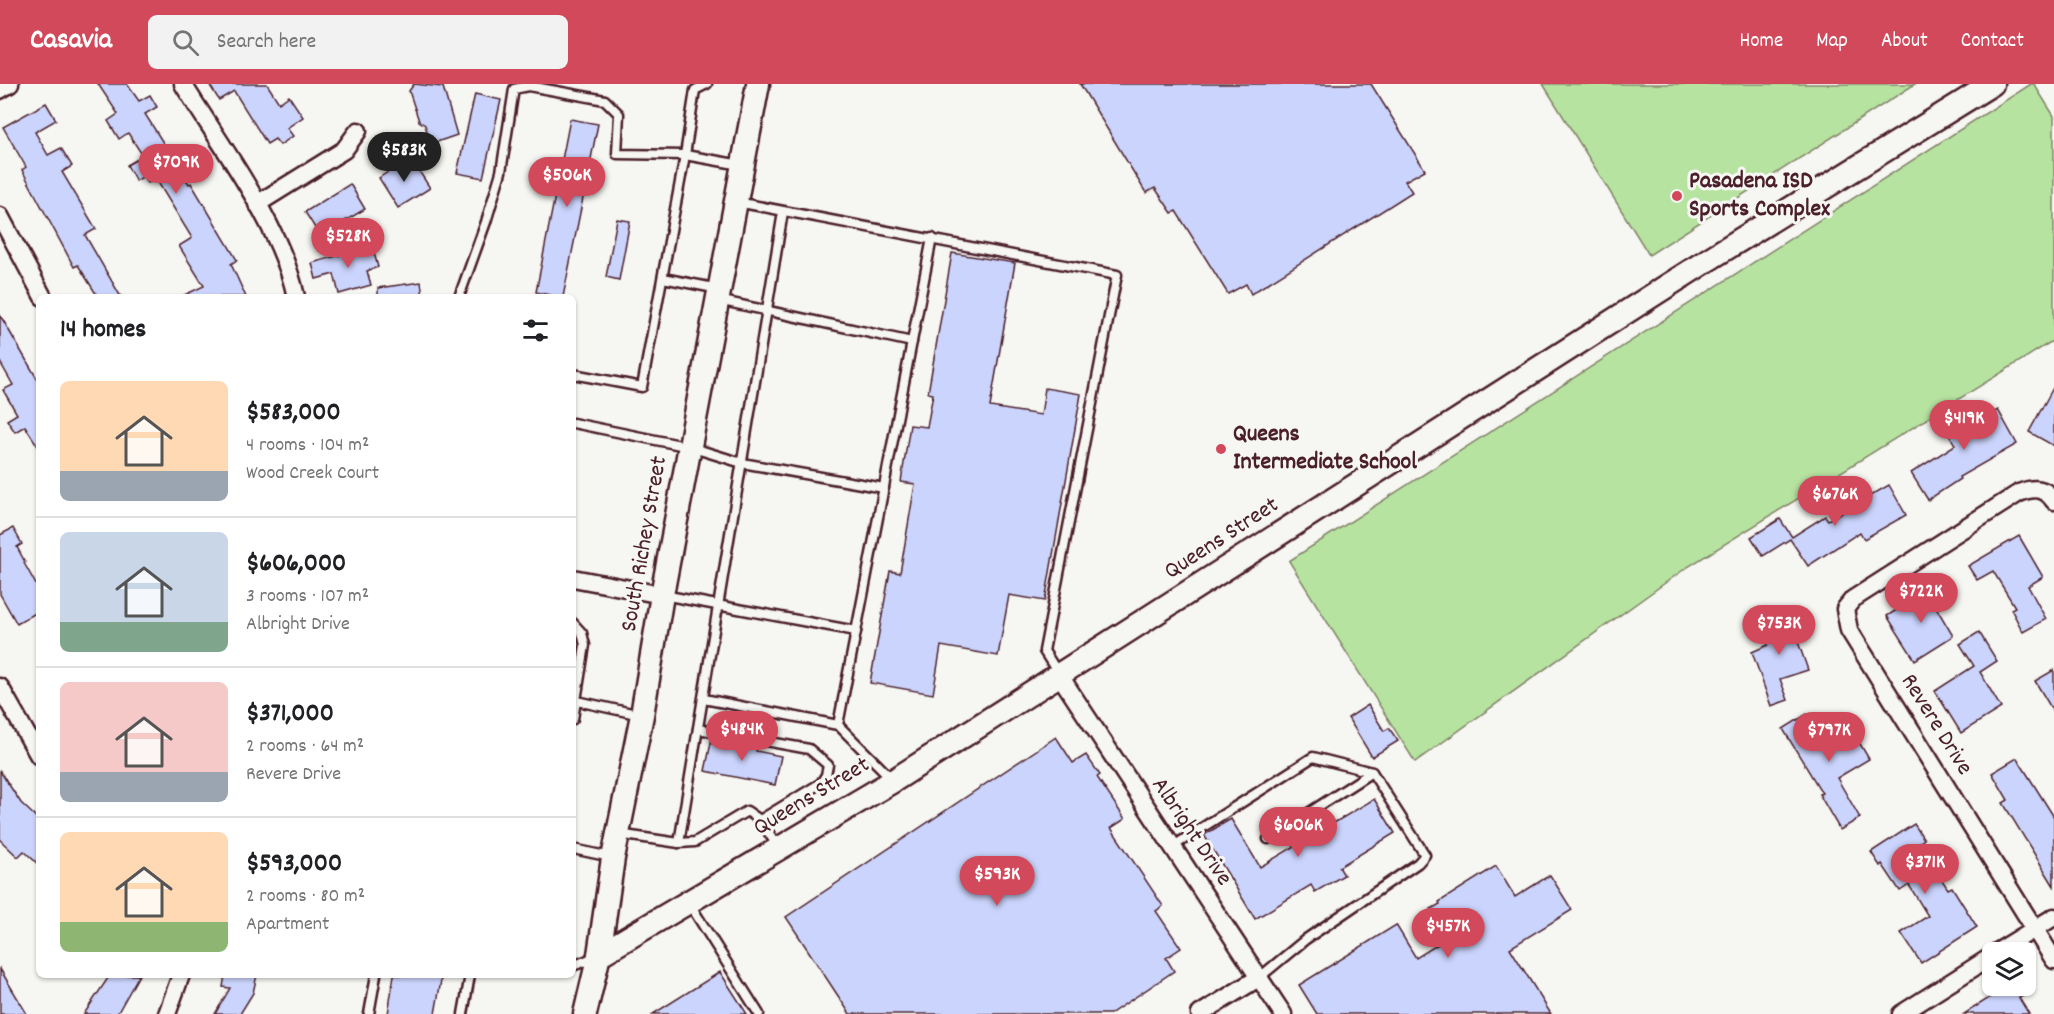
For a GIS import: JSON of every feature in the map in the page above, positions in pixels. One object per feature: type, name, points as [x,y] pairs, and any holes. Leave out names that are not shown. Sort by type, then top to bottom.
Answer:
[{"type":"street","points":[[0,90],[10,84]]},
{"type":"street","points":[[183,84],[257,204],[285,260],[295,294]]},
{"type":"street","name":"Queens Street","points":[[599,955],[893,781],[1705,262],[1992,84]]},
{"type":"street","name":"South Richey Street","points":[[585,1014],[599,955],[613,858],[642,715],[662,595],[744,165],[755,85]]},
{"type":"street","points":[[257,204],[344,150],[358,130]]},
{"type":"street","points":[[0,216],[41,294]]},
{"type":"street","name":"Revere Drive","points":[[2054,501],[2042,490],[2029,489],[1853,599],[1845,609],[1849,630],[2054,960]]},
{"type":"street","points":[[576,579],[662,595]]},
{"type":"street","name":"Albright Drive","points":[[1060,676],[1283,1014]]},
{"type":"street","points":[[0,687],[36,751]]},
{"type":"street","points":[[2013,942],[2054,917]]},
{"type":"street","points":[[1901,1014],[1982,962]]},
{"type":"street","points":[[1200,1014],[1260,977]]},
{"type":"street","points":[[167,1014],[180,978]]},
{"type":"lane","points":[[576,375],[642,387],[695,90],[707,84]]},
{"type":"lane","points":[[460,294],[501,172],[514,89],[529,86],[605,100],[619,114],[617,154],[685,155],[744,165]]},
{"type":"lane","points":[[737,202],[1117,275],[1044,651],[1060,676]]},
{"type":"lane","points":[[679,843],[783,212]]},
{"type":"lane","points":[[838,725],[932,238]]},
{"type":"lane","points":[[663,278],[767,311],[912,342]]},
{"type":"lane","points":[[576,424],[690,447],[742,463],[884,488]]},
{"type":"lane","points":[[662,595],[856,631]]},
{"type":"lane","points":[[576,626],[582,633],[585,645],[576,706]]},
{"type":"lane","points":[[704,699],[838,725],[893,781]]},
{"type":"lane","points":[[577,701],[642,715]]},
{"type":"lane","points":[[698,729],[809,749],[828,765],[826,775],[820,783],[760,820]]},
{"type":"lane","points":[[1172,847],[1313,757],[1372,772],[1425,855],[1418,863],[1306,939],[1260,977]]},
{"type":"lane","points":[[1268,839],[1372,772]]},
{"type":"lane","points":[[618,834],[679,843],[695,842],[747,811],[760,820],[779,848]]},
{"type":"lane","points":[[576,850],[613,858]]},
{"type":"lane","points":[[688,902],[759,1014]]},
{"type":"lane","points":[[576,965],[599,955]]},
{"type":"lane","points":[[369,1014],[375,978]]},
{"type":"lane","points":[[463,1014],[469,978]]},
{"type":"green space","name":"Pasadena ISD Sports Complex","points":[[1543,84],[1915,84],[1649,255]]},
{"type":"green space","points":[[2034,84],[2054,116],[2054,340],[1686,568],[1415,762],[1289,561]]},
{"type":"building","points":[[98,84],[127,84],[139,101],[150,95],[157,107],[145,114],[189,184],[191,183],[237,260],[231,264],[245,294],[187,294],[204,286],[179,246],[192,238],[156,179],[148,183],[144,176],[136,181],[127,165],[143,156],[128,133],[119,139],[108,121],[118,114]]},
{"type":"building","points":[[209,84],[267,84],[279,103],[289,96],[303,117],[287,128],[293,136],[280,145],[275,139],[267,144],[234,91],[219,100]]},
{"type":"building","points":[[414,84],[443,87],[457,135],[431,144],[425,125],[419,121],[409,91]]},
{"type":"building","points":[[1080,84],[1371,84],[1425,170],[1405,181],[1412,192],[1251,294],[1246,284],[1228,294],[1176,211],[1172,213],[1155,188],[1146,193]]},
{"type":"building","points":[[475,94],[501,100],[483,178],[457,173]]},
{"type":"building","points":[[46,103],[56,120],[35,132],[48,155],[61,148],[72,166],[62,172],[96,229],[85,235],[119,294],[96,294],[78,265],[74,267],[22,170],[26,167],[3,127]]},
{"type":"building","points":[[570,119],[598,124],[564,294],[536,292]]},
{"type":"building","points":[[410,157],[430,188],[398,208],[379,178]]},
{"type":"building","points":[[350,184],[365,209],[320,236],[305,212]]},
{"type":"building","points":[[617,219],[630,221],[619,280],[606,277]]},
{"type":"building","points":[[372,246],[378,267],[367,271],[371,285],[339,294],[334,274],[316,279],[312,263]]},
{"type":"building","points":[[952,253],[1015,263],[990,407],[1041,415],[1045,388],[1081,394],[1045,601],[1009,595],[998,656],[941,646],[933,694],[870,683],[890,571],[900,573],[915,484],[901,482],[910,425],[927,427],[933,394],[928,393]]},
{"type":"building","points":[[421,282],[423,294],[378,294],[378,288]]},
{"type":"building","points":[[0,315],[36,377],[36,443],[25,426],[15,432],[7,420],[17,414],[3,390],[13,385],[0,362]]},
{"type":"building","points":[[2054,386],[2054,446],[2029,432]]},
{"type":"building","points":[[1961,410],[1970,425],[1998,410],[2017,444],[1959,477],[1960,479],[1928,500],[1911,473],[1955,445],[1942,421]]},
{"type":"building","points":[[1889,485],[1906,515],[1864,539],[1860,532],[1808,566],[1790,539],[1763,556],[1751,537],[1780,519],[1792,537],[1825,516],[1828,520]]},
{"type":"building","points":[[13,528],[22,544],[17,547],[36,585],[36,613],[17,624],[0,594],[0,535]]},
{"type":"building","points":[[2019,536],[2043,577],[2028,586],[2046,619],[2023,632],[2011,609],[2015,607],[1993,571],[1977,580],[1968,566]]},
{"type":"building","points":[[1933,587],[1943,605],[1937,609],[1953,636],[1915,660],[1887,616]]},
{"type":"building","points":[[1787,611],[1808,670],[1780,679],[1788,700],[1771,706],[1752,652],[1768,645],[1759,621]]},
{"type":"building","points":[[1979,632],[1997,661],[1980,672],[2001,708],[1961,733],[1935,691],[1974,666],[1960,644]]},
{"type":"building","points":[[2054,670],[2054,713],[2035,681]]},
{"type":"building","points":[[1368,705],[1384,731],[1389,728],[1398,741],[1372,757],[1348,718]]},
{"type":"building","points":[[1807,714],[1819,735],[1846,720],[1869,759],[1837,778],[1860,818],[1840,830],[1819,794],[1822,793],[1783,729]]},
{"type":"building","points":[[1056,737],[1073,763],[1086,755],[1100,775],[1097,777],[1125,819],[1111,828],[1163,906],[1156,911],[1181,948],[1166,958],[1174,971],[1110,1014],[850,1014],[786,917]]},
{"type":"building","points":[[712,738],[757,746],[756,751],[781,756],[775,785],[705,771]]},
{"type":"building","points":[[2017,758],[2054,817],[2054,886],[2003,803],[2008,800],[1992,773]]},
{"type":"building","points":[[0,771],[21,803],[36,817],[36,862],[24,851],[18,857],[0,840]]},
{"type":"building","points":[[1374,799],[1395,833],[1339,867],[1344,875],[1315,892],[1311,885],[1255,919],[1204,835],[1231,819],[1260,867]]},
{"type":"building","points":[[1914,824],[1924,839],[1918,844],[1948,889],[1952,887],[1977,927],[1921,963],[1901,933],[1928,916],[1909,885],[1900,891],[1871,852]]},
{"type":"building","points":[[1496,866],[1515,897],[1550,875],[1572,910],[1510,948],[1551,1014],[1317,1014],[1299,985],[1396,925],[1416,958],[1448,938],[1431,909]]},
{"type":"building","points":[[0,969],[27,1014],[0,1014]]},
{"type":"building","points":[[720,972],[747,1014],[653,1014]]},
{"type":"building","points":[[108,978],[137,978],[117,1014],[84,1014]]},
{"type":"building","points":[[224,978],[256,978],[253,993],[240,1014],[215,1014],[230,988],[223,987]]},
{"type":"building","points":[[394,978],[441,978],[435,1014],[388,1014]]},
{"type":"building","points":[[1992,996],[2023,996],[2019,998],[2029,1014],[1964,1014]]},
{"type":"place","name":"Pasadena ISD Sports Complex","points":[[1677,196]]},
{"type":"place","name":"Queens Intermediate School","points":[[1221,449]]}]
